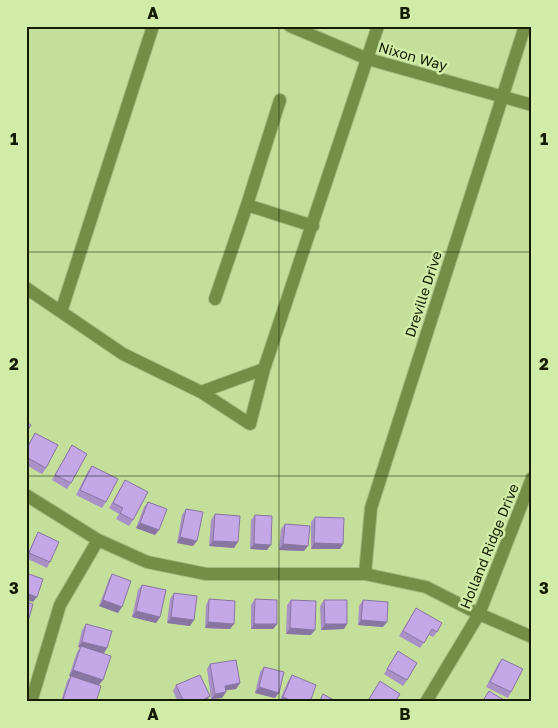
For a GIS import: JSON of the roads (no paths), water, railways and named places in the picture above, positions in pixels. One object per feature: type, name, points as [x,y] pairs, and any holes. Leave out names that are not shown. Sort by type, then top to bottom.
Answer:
[{"type":"street","points":[[61,312],[153,26]]},
{"type":"street","name":"Nixon Way","points":[[290,26],[368,59],[532,105]]},
{"type":"street","points":[[26,288],[123,354],[201,392],[250,424],[264,369],[378,26]]},
{"type":"street","name":"Dreville Drive","points":[[365,574],[371,508],[525,26]]},
{"type":"street","points":[[215,299],[280,100]]},
{"type":"street","points":[[247,205],[313,226]]},
{"type":"street","points":[[201,392],[264,369]]},
{"type":"street","name":"Holland Ridge Drive","points":[[426,702],[480,614],[532,478]]},
{"type":"street","points":[[26,496],[98,540],[147,562],[206,574],[365,574],[426,587],[532,637]]},
{"type":"street","points":[[31,702],[60,605],[98,540]]}]
